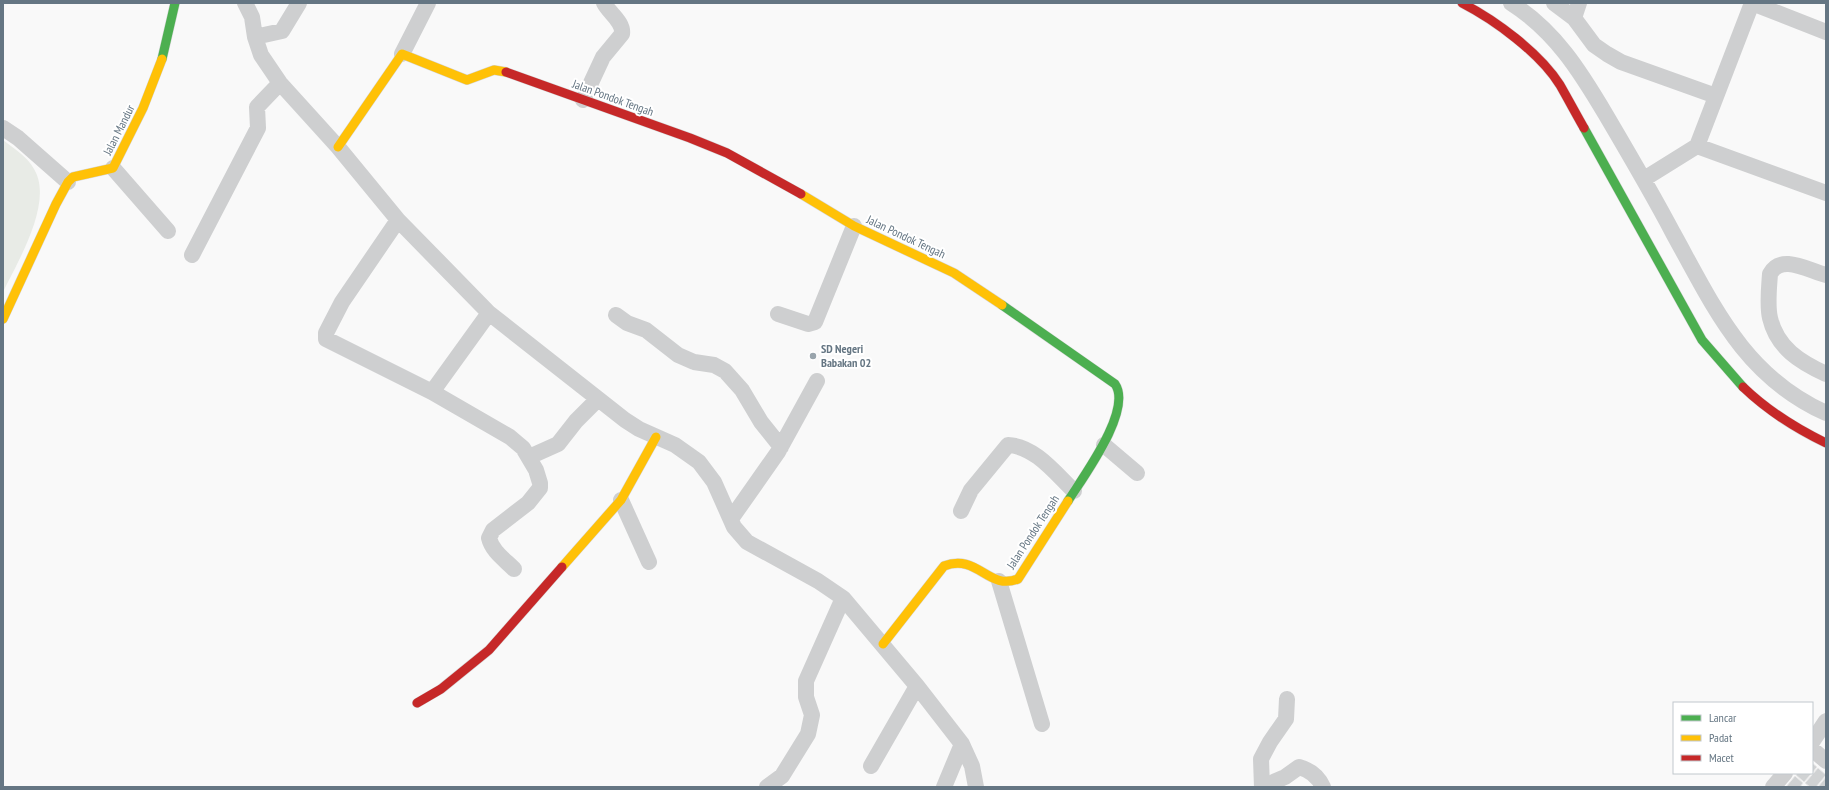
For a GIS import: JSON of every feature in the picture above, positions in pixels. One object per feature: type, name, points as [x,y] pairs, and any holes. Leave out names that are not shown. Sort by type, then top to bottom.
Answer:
[{"type":"street","name":"Jalan Mandur","points":[[68,182],[73,177],[113,168],[138,121],[154,83],[166,45],[175,3]]},
{"type":"street","points":[[244,3],[252,17],[255,37],[261,55],[280,83],[338,148],[398,220],[489,313],[625,420],[687,453],[707,471],[740,535],[756,548],[788,564],[843,598],[883,644],[962,744],[972,766],[976,787]]},
{"type":"street","points":[[255,37],[282,31],[299,3]]},
{"type":"street","points":[[338,148],[402,54],[428,3]]},
{"type":"street","points":[[583,100],[603,57],[622,34],[621,26],[604,3]]},
{"type":"street","points":[[1462,3],[1504,28],[1533,54],[1559,84],[1702,340],[1731,377],[1770,412],[1796,429],[1826,443]]},
{"type":"street","points":[[1511,3],[1551,35],[1579,69],[1644,179],[1719,317],[1749,357],[1786,391],[1808,405],[1826,413]]},
{"type":"street","points":[[1554,3],[1574,18],[1594,45],[1607,54],[1621,62],[1716,96]]},
{"type":"street","points":[[1574,18],[1579,3]]},
{"type":"street","points":[[1644,179],[1697,146],[1752,3],[1826,32]]},
{"type":"street","name":"Jalan Pondok Tengah","points":[[402,54],[466,80],[476,78],[486,71],[499,70],[690,138],[727,153],[796,191],[854,226],[954,273],[1115,384],[1119,390],[1119,406],[1104,445],[1018,579],[1009,582],[999,581],[963,562],[951,561],[944,566],[883,644]]},
{"type":"street","points":[[192,255],[258,128],[257,107],[280,83]]},
{"type":"street","points":[[3,128],[18,138],[68,182],[56,204],[3,319]]},
{"type":"street","points":[[1697,146],[1826,194]]},
{"type":"street","points":[[113,168],[168,231]]},
{"type":"street","points":[[398,220],[342,302],[326,333],[326,339],[432,392],[510,438],[523,448],[529,457],[540,482],[540,488],[528,503],[493,530],[489,538],[490,544],[514,568]]},
{"type":"street","points":[[778,314],[808,324],[815,322],[854,226]]},
{"type":"street","points":[[1826,276],[1788,264],[1780,264],[1773,269],[1770,274],[1770,317],[1778,339],[1799,361],[1826,374]]},
{"type":"street","points":[[432,392],[489,313]]},
{"type":"street","points":[[616,315],[627,323],[646,330],[678,354],[694,362],[714,365],[725,371],[742,390],[761,422],[781,447]]},
{"type":"street","points":[[731,519],[781,447],[817,381]]},
{"type":"street","points":[[529,457],[558,444],[576,421],[598,399]]},
{"type":"street","points":[[417,703],[441,688],[489,650],[621,500],[656,437]]},
{"type":"street","points":[[961,511],[971,490],[1008,445],[1016,446],[1037,456],[1074,491]]},
{"type":"street","points":[[1104,445],[1137,473]]},
{"type":"street","points":[[621,500],[649,562]]},
{"type":"street","points":[[999,581],[1042,724]]},
{"type":"street","points":[[767,787],[782,776],[808,734],[812,715],[806,697],[806,681],[843,598]]},
{"type":"street","points":[[871,766],[917,686]]},
{"type":"street","points":[[1287,699],[1286,719],[1270,742],[1261,759],[1262,787],[1285,777],[1298,767],[1306,769],[1316,775],[1323,787]]},
{"type":"street","points":[[1813,740],[1826,721]]},
{"type":"street","points":[[944,787],[962,744]]},
{"type":"street","points":[[1813,750],[1826,761]]},
{"type":"street","points":[[1773,787],[1784,774]]},
{"type":"shaded area","points":[[3,140],[20,153],[34,169],[39,182],[40,198],[32,231],[3,292]]},
{"type":"building","points":[[1813,764],[1817,767],[1813,772]]},
{"type":"building","points":[[1818,768],[1826,775],[1816,787],[1810,787],[1805,783]]},
{"type":"building","points":[[1796,774],[1811,774],[1804,782]]},
{"type":"building","points":[[1795,776],[1803,783],[1800,787],[1786,787]]},
{"type":"building","points":[[1826,777],[1826,787],[1818,787]]},
{"type":"traffic: fast","points":[[162,59],[175,3]]},
{"type":"traffic: fast","points":[[1584,128],[1702,340],[1743,387]]},
{"type":"traffic: fast","points":[[1002,305],[1115,384],[1119,396],[1117,410],[1112,426],[1104,443],[1068,501]]},
{"type":"traffic: slow","points":[[338,147],[402,54],[467,80],[494,70],[506,72]]},
{"type":"traffic: slow","points":[[3,319],[56,204],[68,182],[73,177],[113,168],[143,108],[162,59]]},
{"type":"traffic: slow","points":[[801,194],[854,226],[954,273],[1002,305]]},
{"type":"traffic: slow","points":[[562,567],[621,500],[656,437]]},
{"type":"traffic: slow","points":[[883,644],[944,566],[956,563],[966,564],[990,577],[999,580],[1008,581],[1018,579],[1068,501]]},
{"type":"traffic: jam","points":[[1462,3],[1488,18],[1516,38],[1541,61],[1560,85],[1584,128]]},
{"type":"traffic: jam","points":[[506,72],[690,138],[727,153],[801,194]]},
{"type":"traffic: jam","points":[[1743,387],[1762,404],[1782,418],[1826,443]]},
{"type":"traffic: jam","points":[[417,703],[441,689],[489,650],[562,567]]},
{"type":"place","name":"SD Negeri Babakan 02","points":[[813,356]]}]
